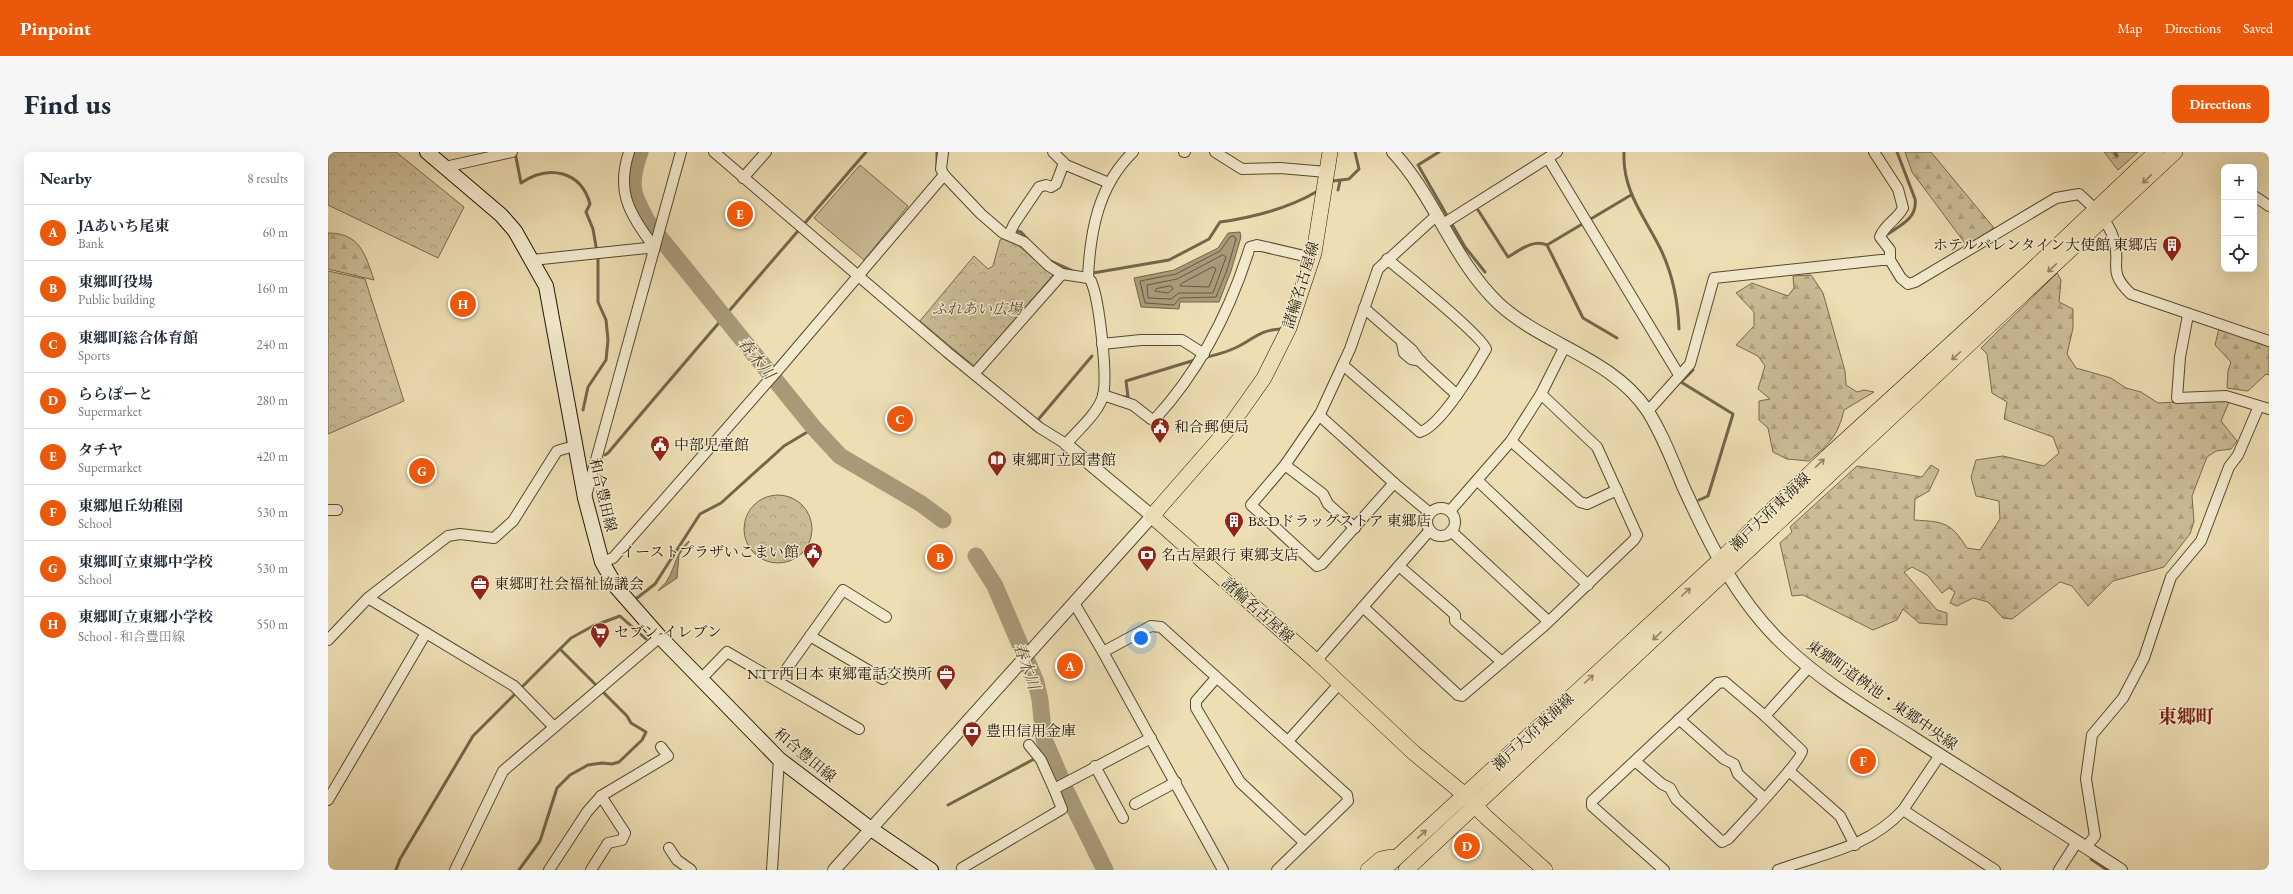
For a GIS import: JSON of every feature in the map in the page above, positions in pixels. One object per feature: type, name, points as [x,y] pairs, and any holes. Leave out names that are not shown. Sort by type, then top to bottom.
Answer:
[{"type":"main road","name":"和合豊田線","points":[[427,152],[501,215],[515,231],[546,286],[574,446],[585,498],[602,562],[617,588],[660,637],[779,759],[871,828],[931,870]]},
{"type":"main road","name":"諸輪名古屋線","points":[[1330,152],[1313,258],[1289,328],[1264,378],[1216,446],[1152,516],[1316,660],[1414,753],[1470,800],[1545,870]]},
{"type":"main road","name":"瀬戸大府東海線","points":[[2100,215],[2156,152]]},
{"type":"main road","name":"瀬戸大府東海線","points":[[1383,870],[1470,800],[1723,567],[1786,513],[2100,215],[2175,152]]},
{"type":"main road","name":"瀬戸大府東海線","points":[[1410,868],[1470,800]]},
{"type":"main road","points":[[1368,870],[1381,859],[1400,855]]},
{"type":"street","points":[[445,167],[512,152]]},
{"type":"street","points":[[629,152],[623,182],[626,200],[630,212],[653,246]]},
{"type":"street","points":[[585,498],[653,246],[661,228],[681,152]]},
{"type":"street","points":[[714,152],[974,374],[1040,428],[1066,444],[1152,516],[834,870]]},
{"type":"street","points":[[743,178],[766,152]]},
{"type":"street","points":[[943,152],[941,169],[944,175],[981,214],[1003,233],[1024,242],[1049,266],[1062,274],[1088,278]]},
{"type":"street","points":[[1053,152],[1064,163],[1109,183]]},
{"type":"street","points":[[1066,444],[1088,420],[1103,395],[1106,374],[1093,285],[1088,278],[1092,232],[1109,183],[1122,163],[1132,152]]},
{"type":"street","points":[[1215,152],[1242,169],[1280,168],[1327,172]]},
{"type":"street","name":"東郷町道桝池・東郷中央線","points":[[1393,152],[1420,187],[1474,274],[1497,301],[1524,323],[1607,370],[1630,389],[1648,411],[1723,567],[1764,625],[1809,667],[1881,717],[2121,870]]},
{"type":"street","points":[[1394,483],[1322,564],[1317,566],[1252,508],[1252,501],[1285,465],[1319,415],[1343,365],[1375,274],[1387,258],[1440,220],[1557,152]]},
{"type":"street","points":[[1874,152],[1898,189],[1903,208],[1896,220],[1883,230],[1880,236],[1890,250],[1890,260],[1901,278],[1908,284],[1915,282],[2056,198],[2079,194],[2100,215],[2114,238],[2116,272],[2120,284],[2131,294],[2188,315],[2269,341]]},
{"type":"street","points":[[1548,158],[1679,375]]},
{"type":"street","points":[[1009,235],[1014,224],[1039,187],[1046,185],[1051,187],[1056,184],[1064,163]]},
{"type":"street","points":[[602,562],[613,558],[768,382],[944,175]]},
{"type":"street","points":[[2257,198],[2269,206]]},
{"type":"street","points":[[1103,395],[1136,406],[1151,419],[1155,419],[1190,377],[1204,354],[1232,301],[1252,245],[1313,258]]},
{"type":"street","points":[[532,260],[647,248],[653,246]]},
{"type":"street","points":[[1343,365],[1360,377],[1420,432],[1425,430],[1438,417],[1457,395],[1486,349],[1485,345],[1387,258]]},
{"type":"street","points":[[1648,411],[1690,364],[1694,356],[1714,278],[1890,260]]},
{"type":"street","points":[[974,374],[1062,274]]},
{"type":"street","points":[[1364,308],[1402,343],[1416,353],[1420,361],[1457,395]]},
{"type":"street","points":[[2188,315],[2180,357],[2178,398],[2217,395],[2269,409]]},
{"type":"street","points":[[1102,344],[1141,340],[1182,340],[1204,354]]},
{"type":"street","points":[[1450,511],[1478,481],[1511,441],[1541,394],[1566,346]]},
{"type":"street","points":[[1363,607],[1458,695],[1466,695],[1637,538],[1617,490],[1596,447],[1541,394]]},
{"type":"street","points":[[2059,870],[2081,844],[2095,836],[2086,779],[2092,735],[2123,698],[2144,658],[2171,577],[2201,541],[2229,467],[2238,455],[2259,406]]},
{"type":"street","points":[[1319,415],[1394,483],[1430,513]]},
{"type":"street","points":[[1511,441],[1580,502],[1587,504],[1617,490]]},
{"type":"street","points":[[328,640],[368,598],[448,536],[460,534],[494,538],[513,521],[557,451],[574,446]]},
{"type":"street","points":[[1285,465],[1323,494],[1328,504],[1355,528]]},
{"type":"street","points":[[1478,481],[1588,584]]},
{"type":"street","points":[[1442,508],[1450,511],[1454,519],[1451,531],[1443,536],[1430,530],[1427,522],[1430,513],[1442,508]]},
{"type":"street","points":[[1316,660],[1430,530]]},
{"type":"street","points":[[1451,531],[1548,621]]},
{"type":"street","points":[[1399,566],[1455,615],[1455,621],[1502,662]]},
{"type":"street","points":[[778,682],[843,590],[886,617]]},
{"type":"street","points":[[368,598],[514,686],[554,726]]},
{"type":"street","points":[[1074,603],[1176,782],[1223,870]]},
{"type":"street","points":[[1103,652],[1155,625],[1161,627],[1216,678],[1288,741],[1348,798],[1348,801],[1304,842],[1277,870]]},
{"type":"street","points":[[328,800],[426,633]]},
{"type":"street","points":[[810,636],[882,679]]},
{"type":"street","points":[[455,870],[503,771],[660,637]]},
{"type":"street","points":[[701,679],[728,652],[858,729]]},
{"type":"street","points":[[1765,716],[1809,667]]},
{"type":"street","points":[[1216,678],[1196,701],[1196,708],[1240,782],[1304,842]]},
{"type":"street","points":[[1635,761],[1662,784],[1670,788],[1676,799],[1722,842],[1728,839],[1789,771],[1801,756],[1802,751],[1765,716],[1722,681],[1679,719],[1635,761],[1591,804],[1664,870]]},
{"type":"street","points":[[1288,741],[1340,684]]},
{"type":"street","points":[[1679,719],[1724,759],[1734,764],[1738,774],[1764,798]]},
{"type":"street","points":[[1054,789],[1150,738]]},
{"type":"street","points":[[963,870],[962,868],[996,847],[1062,809],[1041,760],[1029,746]]},
{"type":"street","points":[[549,870],[587,812],[601,796],[668,756],[661,747]]},
{"type":"street","points":[[1778,870],[1855,845],[1879,832],[1903,810],[1940,755]]},
{"type":"street","points":[[772,870],[779,759]]},
{"type":"street","points":[[1095,766],[1123,818]]},
{"type":"street","points":[[1789,771],[1840,816],[1855,845]]},
{"type":"street","points":[[1135,804],[1176,782]]},
{"type":"street","points":[[592,870],[608,843],[622,840],[625,833],[601,796]]},
{"type":"street","points":[[1903,810],[1996,870]]},
{"type":"street","points":[[669,848],[678,860],[691,870]]},
{"type":"green space","points":[[328,152],[396,152],[464,207],[438,258],[328,205]]},
{"type":"green space","points":[[1905,152],[1931,152],[1994,228],[1967,246],[1912,172]]},
{"type":"green space","points":[[2104,152],[2112,152],[2114,155],[2119,152],[2138,152],[2118,170]]},
{"type":"green space","points":[[860,165],[908,206],[864,260],[814,218]]},
{"type":"green space","points":[[328,233],[339,234],[347,237],[360,247],[368,262],[374,280],[328,269]]},
{"type":"green space","name":"ふれあい広場","points":[[1007,236],[1053,275],[974,366],[920,321],[974,256],[988,269],[993,266],[1000,240]]},
{"type":"green space","points":[[328,271],[365,279],[404,401],[328,434]]},
{"type":"green space","points":[[2057,273],[2061,280],[2059,302],[2073,309],[2073,328],[2067,354],[2076,368],[2111,378],[2126,388],[2141,392],[2158,403],[2216,400],[2229,402],[2221,421],[2237,441],[2231,449],[2216,451],[2207,457],[2192,496],[2194,521],[2190,534],[2164,567],[2113,581],[2088,606],[2072,586],[2060,582],[2012,619],[2003,618],[1988,602],[1973,598],[1957,606],[1950,603],[1955,592],[1949,588],[1942,593],[1927,575],[1912,567],[1904,572],[1937,610],[1947,613],[1947,625],[1919,623],[1903,609],[1897,620],[1873,630],[1803,595],[1792,596],[1780,543],[1792,532],[1790,527],[1857,466],[1922,477],[1931,465],[1939,470],[1929,491],[1915,499],[1914,520],[1932,521],[1945,525],[1956,533],[1967,548],[1980,550],[2000,519],[1999,501],[1976,496],[1971,477],[1976,460],[2003,456],[2044,466],[2059,453],[2053,437],[2004,419],[2007,402],[1992,393],[1987,354],[1981,348]]},
{"type":"green space","points":[[1811,275],[1823,293],[1845,371],[1846,385],[1857,392],[1864,390],[1874,392],[1844,410],[1839,427],[1832,439],[1809,461],[1787,459],[1773,452],[1768,428],[1759,420],[1759,401],[1770,399],[1758,389],[1765,366],[1758,356],[1736,345],[1754,326],[1754,312],[1736,293],[1752,283],[1788,296],[1794,288],[1793,276]]},
{"type":"green space","points":[[2219,328],[2269,345],[2269,375],[2266,374],[2248,391],[2227,388],[2228,371],[2231,362],[2215,345]]},
{"type":"green space","points":[[778,495],[791,498],[802,505],[809,516],[812,529],[809,542],[802,553],[791,560],[778,563],[765,560],[754,553],[747,542],[744,529],[747,516],[754,505],[765,498]]},
{"type":"water","points":[[1240,232],[1241,237],[1231,271],[1219,302],[1180,302],[1179,309],[1141,307],[1134,278],[1174,270],[1218,248],[1228,233]]},
{"type":"water","points":[[689,541],[679,555],[677,578],[658,591],[667,581],[679,554]]},
{"type":"waterway","points":[[515,152],[521,183],[542,174],[563,174],[572,178],[579,184],[586,193],[590,204],[586,212],[593,229],[598,258],[598,302],[606,320],[608,340],[606,360],[588,387],[583,410]]},
{"type":"waterway","name":"春木川","points":[[640,152],[633,182],[639,205],[649,224],[814,428],[840,456],[920,503],[943,520]]},
{"type":"waterway","points":[[605,455],[866,152]]},
{"type":"waterway","points":[[937,152],[937,167]]},
{"type":"waterway","points":[[1333,181],[1349,179],[1359,169],[1355,152]]},
{"type":"waterway","points":[[1439,152],[1418,165],[1465,247],[1485,272]]},
{"type":"waterway","points":[[1624,152],[1624,166],[1630,191],[1660,248],[1668,267],[1676,298],[1679,329]]},
{"type":"waterway","points":[[1886,235],[1907,221],[1914,211],[1915,206],[1915,199],[1897,152]]},
{"type":"waterway","points":[[2115,152],[2117,156]]},
{"type":"waterway","points":[[1338,190],[1340,181]]},
{"type":"waterway","points":[[1093,273],[1169,260],[1209,239],[1220,222],[1270,212],[1294,203],[1316,192]]},
{"type":"waterway","points":[[1547,245],[1631,195]]},
{"type":"waterway","points":[[1478,210],[1508,257],[1532,244],[1537,243],[1547,245],[1583,318],[1617,338]]},
{"type":"waterway","points":[[1014,230],[1021,232],[1028,240]]},
{"type":"waterway","points":[[1051,261],[1073,271]]},
{"type":"waterway","points":[[1204,358],[1231,350],[1261,333],[1281,329]]},
{"type":"waterway","points":[[1037,421],[1092,356]]},
{"type":"waterway","points":[[1120,397],[1128,397],[1126,381],[1195,360]]},
{"type":"waterway","points":[[1693,370],[1681,382],[1733,414],[1708,496],[1699,500]]},
{"type":"waterway","points":[[637,598],[655,584],[700,514],[721,503],[784,446],[814,428]]},
{"type":"waterway","name":"春木川","points":[[976,556],[995,586],[1036,682],[1040,700],[1044,739],[1062,781]]},
{"type":"waterway","points":[[396,870],[400,859],[473,736],[571,638],[593,626],[620,616],[646,639]]},
{"type":"waterway","points":[[519,870],[540,841],[557,788],[570,775],[588,765],[602,763],[612,764],[619,762],[642,740],[646,732],[631,723],[627,716],[560,649]]},
{"type":"waterway","points":[[1041,757],[1051,755]]},
{"type":"waterway","points":[[948,805],[1036,758]]},
{"type":"waterway","name":"春木川","points":[[1065,789],[1105,870]]},
{"type":"waterway","points":[[2091,859],[2107,870]]},
{"type":"place","name":"タチヤ","points":[[740,214]]},
{"type":"place","name":"ホテルバレンタイン大使館 東郷店","points":[[2172,262]]},
{"type":"place","name":"東郷町立東郷小学校","points":[[463,304]]},
{"type":"place","name":"東郷町総合体育館","points":[[900,419]]},
{"type":"place","name":"和合郵便局","points":[[1160,444]]},
{"type":"place","name":"中部児童館","points":[[660,462]]},
{"type":"place","name":"東郷町立東郷中学校","points":[[422,471]]},
{"type":"place","name":"東郷町立図書館","points":[[997,477]]},
{"type":"place","name":"B&Dドラッグストア 東郷店","points":[[1234,538]]},
{"type":"place","name":"東郷町役場","points":[[940,557]]},
{"type":"place","name":"イーストプラザいこまい館","points":[[813,569]]},
{"type":"place","name":"名古屋銀行 東郷支店","points":[[1147,572]]},
{"type":"place","name":"東郷町社会福祉協議会","points":[[480,601]]},
{"type":"place","name":"セブン-イレブン","points":[[600,649]]},
{"type":"place","name":"JAあいち尾東","points":[[1070,666]]},
{"type":"place","name":"NTT西日本 東郷電話交換所","points":[[946,691]]},
{"type":"place","name":"豊田信用金庫","points":[[972,748]]},
{"type":"place","name":"東郷旭丘幼稚園","points":[[1863,761]]},
{"type":"place","name":"ららぽーと","points":[[1467,846]]},
{"type":"district","name":"東郷町","points":[[2186,716]]}]
